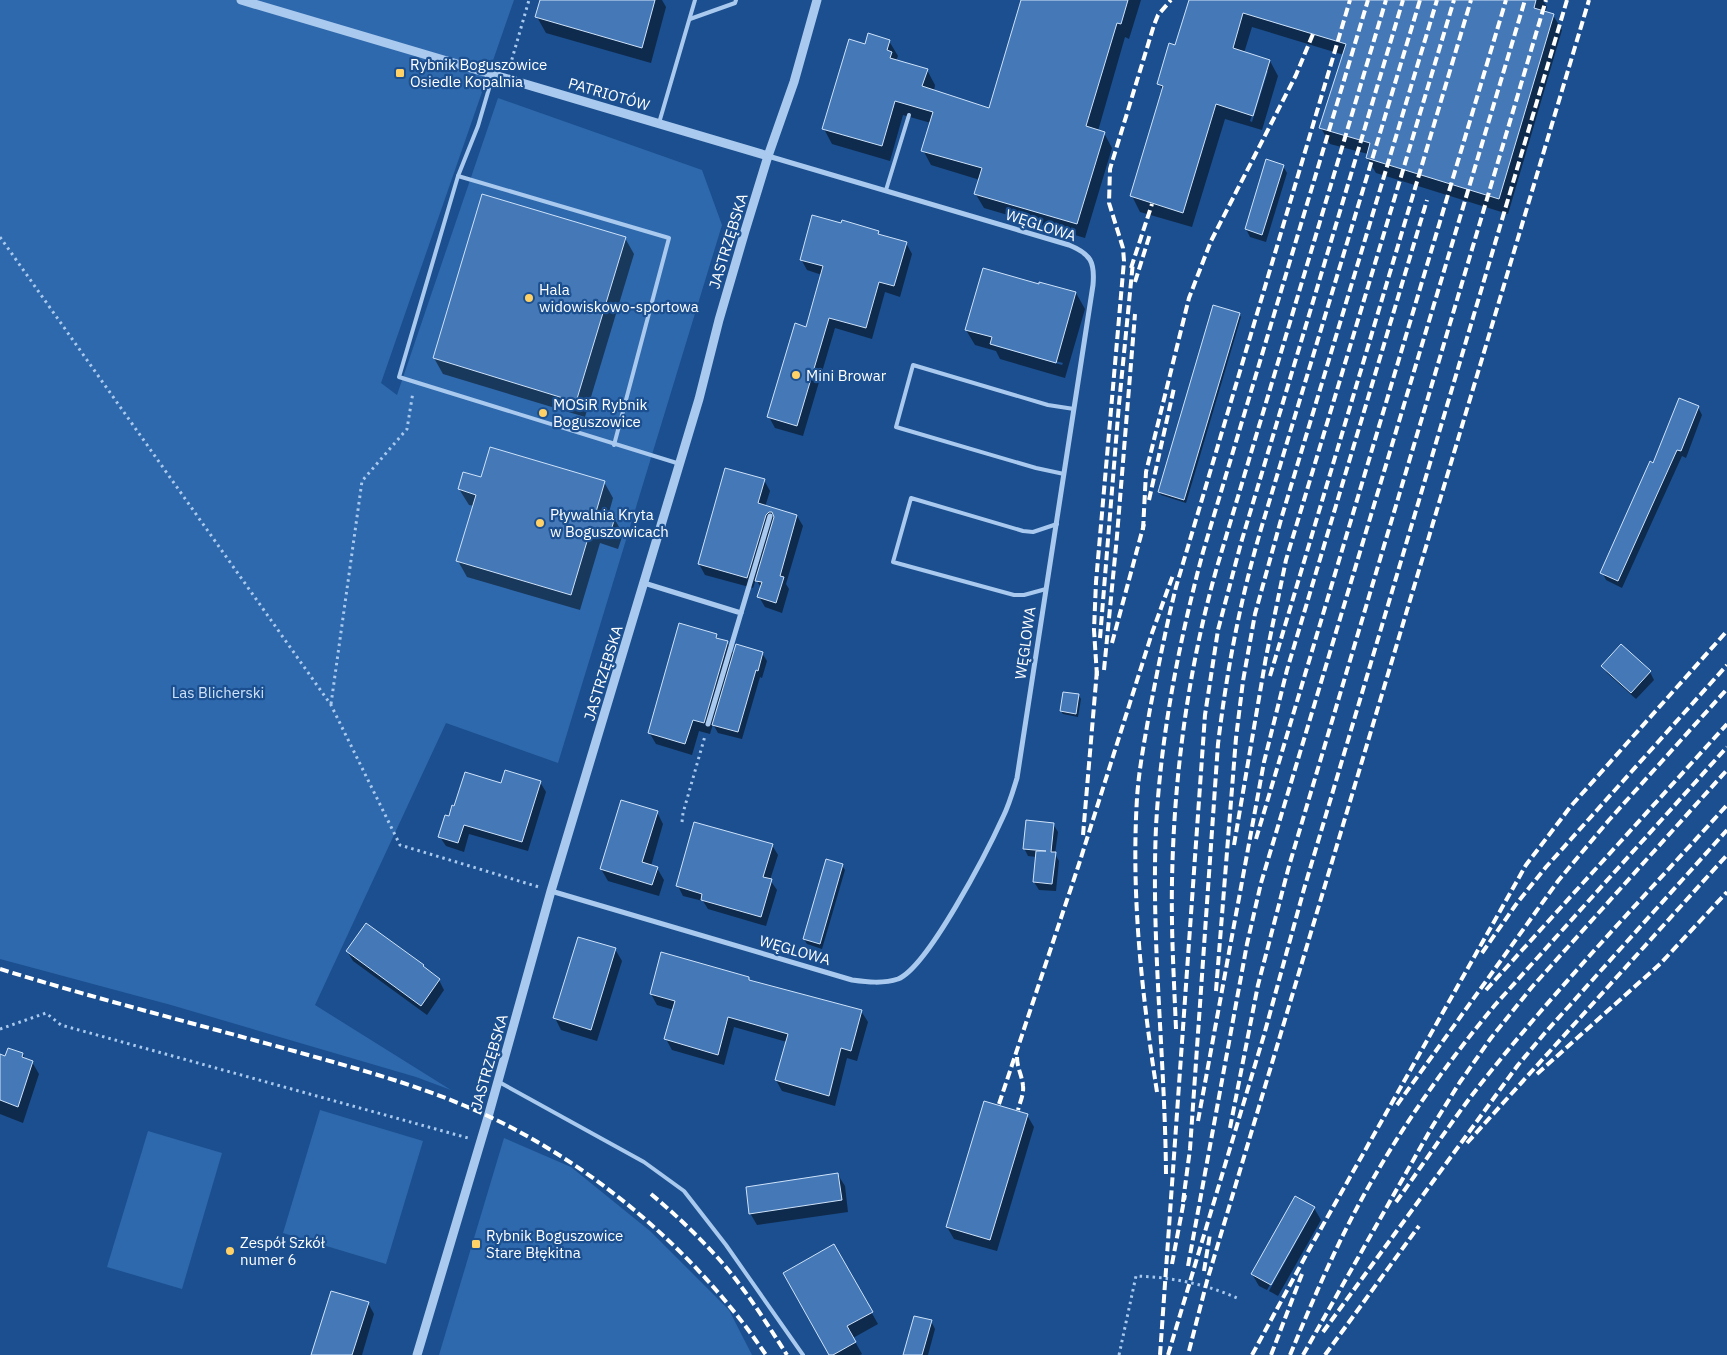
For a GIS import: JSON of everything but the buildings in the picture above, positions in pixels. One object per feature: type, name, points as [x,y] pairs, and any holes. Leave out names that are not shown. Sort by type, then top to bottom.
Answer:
[{"type":"street","name":"PATRIOTÓW","points":[[241,0],[768,156]]},
{"type":"street","name":"JASTRZĘBSKA","points":[[417,1355],[481,1141],[551,891],[680,464],[722,311],[768,156],[794,82],[817,0]]},
{"type":"street","name":"WĘGLOWA","points":[[551,891],[852,980],[885,982],[898,979],[907,974],[933,944],[995,836],[1010,802],[1022,756],[1094,279],[1093,264],[1088,256],[1069,245],[768,156]]},
{"type":"street","points":[[708,724],[770,516]]},
{"type":"street","points":[[644,583],[741,613]]},
{"type":"lane","points":[[659,123],[696,0]]},
{"type":"lane","points":[[690,19],[735,3],[736,0]]},
{"type":"lane","points":[[494,74],[478,126],[458,176],[399,377],[680,464]]},
{"type":"lane","points":[[886,190],[909,116]]},
{"type":"lane","points":[[458,176],[669,238],[614,444]]},
{"type":"lane","points":[[1064,474],[1036,468],[896,427],[913,365],[1048,405],[1074,409]]},
{"type":"lane","points":[[1046,588],[1024,596],[1014,595],[893,562],[911,498],[1023,531],[1033,532],[1057,524]]},
{"type":"lane","points":[[498,1082],[644,1162],[684,1191],[726,1245],[803,1355]]},
{"type":"path","points":[[506,78],[529,0]]},
{"type":"path","points":[[0,237],[331,705],[400,845],[551,891]]},
{"type":"path","points":[[331,705],[362,481],[407,429],[414,382]]},
{"type":"path","points":[[682,822],[708,724]]},
{"type":"path","points":[[0,1029],[46,1013],[61,1025],[481,1141]]},
{"type":"path","points":[[1119,1355],[1136,1276],[1161,1277],[1211,1288],[1239,1299]]},
{"type":"green space","name":"Las Blicherski","points":[[0,0],[514,0],[381,383],[397,395],[498,98],[702,170],[722,225],[558,763],[446,723],[315,1005],[451,1090],[416,1077],[171,1005],[0,959]]},
{"type":"green space","points":[[320,1110],[423,1141],[386,1264],[283,1233]]},
{"type":"green space","points":[[148,1131],[222,1153],[182,1289],[107,1267]]},
{"type":"green space","points":[[504,1138],[571,1167],[650,1231],[729,1310],[752,1355],[439,1355]]},
{"type":"railway","points":[[1097,676],[1094,630],[1096,582],[1124,261],[1123,248],[1109,203],[1110,169],[1154,25],[1158,15],[1171,0]]},
{"type":"railway","points":[[1157,1092],[1142,982],[1135,872],[1138,787],[1142,753],[1165,632],[1176,587],[1350,0]]},
{"type":"railway","points":[[1166,1174],[1155,914],[1155,870],[1158,792],[1172,688],[1203,552],[1368,0]]},
{"type":"railway","points":[[1176,1029],[1172,918],[1173,841],[1179,762],[1198,644],[1217,567],[1386,0]]},
{"type":"railway","points":[[1160,1355],[1205,715],[1218,630],[1241,543],[1403,0]]},
{"type":"railway","points":[[1183,1202],[1190,1149],[1218,744],[1235,635],[1261,529],[1420,0]]},
{"type":"railway","points":[[1216,991],[1236,738],[1243,681],[1255,614],[1282,516],[1437,0]]},
{"type":"railway","points":[[1234,845],[1266,657],[1286,560],[1454,0]]},
{"type":"railway","points":[[1270,676],[1471,0]]},
{"type":"railway","points":[[1256,839],[1506,0]]},
{"type":"railway","points":[[1188,1266],[1247,944],[1261,883],[1525,0]]},
{"type":"railway","points":[[1230,1128],[1258,985],[1289,866],[1546,0]]},
{"type":"railway","points":[[1168,1355],[1264,1035],[1304,889],[1567,0]]},
{"type":"railway","points":[[1189,1351],[1207,1281],[1589,0]]},
{"type":"railway","points":[[1143,530],[1146,472],[1189,298],[1211,241],[1296,75],[1313,34]]},
{"type":"railway","points":[[1198,1121],[1264,762],[1287,670],[1427,200]]},
{"type":"railway","points":[[1131,268],[1152,204]]},
{"type":"railway","points":[[1135,282],[1150,234]]},
{"type":"railway","points":[[1100,638],[1119,404],[1133,262]]},
{"type":"railway","points":[[1104,670],[1135,314]]},
{"type":"railway","points":[[1149,500],[1174,388]]},
{"type":"railway","points":[[1112,643],[1144,524]]},
{"type":"railway","points":[[999,1104],[1079,864],[1152,633],[1173,575]]},
{"type":"railway","points":[[1252,1355],[1310,1248],[1526,865],[1571,806],[1727,631]]},
{"type":"railway","points":[[1482,953],[1517,903],[1546,867],[1727,665]]},
{"type":"railway","points":[[1083,835],[1097,670]]},
{"type":"railway","points":[[1397,1105],[1558,881],[1609,820],[1727,689]]},
{"type":"railway","points":[[1486,990],[1727,724]]},
{"type":"railway","points":[[1290,1355],[1325,1273],[1354,1213],[1409,1120],[1442,1073],[1495,1005],[1727,747]]},
{"type":"railway","points":[[1303,1355],[1432,1127],[1460,1082],[1491,1038],[1532,987],[1727,770]]},
{"type":"railway","points":[[1396,1202],[1460,1111],[1512,1045],[1572,975],[1727,805]]},
{"type":"railway","points":[[1323,1332],[1518,1065],[1727,830]]},
{"type":"railway","points":[[1467,1143],[1727,855]]},
{"type":"railway","points":[[1537,1074],[1660,964],[1727,892]]},
{"type":"railway","points":[[0,969],[379,1075],[463,1105],[507,1125],[592,1177],[632,1208],[670,1242],[705,1278],[766,1355]]},
{"type":"railway","points":[[1017,1057],[1023,1089],[1018,1110]]},
{"type":"railway","points":[[651,1194],[694,1233],[728,1269],[787,1355]]},
{"type":"railway","points":[[1172,1264],[1185,1195]]},
{"type":"railway","points":[[1325,1355],[1419,1226]]},
{"type":"railway","points":[[1204,1271],[1210,1234]]},
{"type":"railway","points":[[1271,1355],[1302,1274]]},
{"type":"place","name":"Rybnik Boguszowice Osiedle Kopalnia","points":[[400,73]]},
{"type":"place","name":"Hala widowiskowo-sportowa","points":[[529,298]]},
{"type":"place","name":"Mini Browar","points":[[796,375]]},
{"type":"place","name":"MOSiR Rybnik Boguszowice","points":[[543,413]]},
{"type":"place","name":"Pływalnia Kryta w Boguszowicach","points":[[540,523]]},
{"type":"place","name":"Rybnik Boguszowice Stare Błękitna","points":[[476,1244]]},
{"type":"place","name":"Zespół Szkół numer 6","points":[[230,1251]]}]
